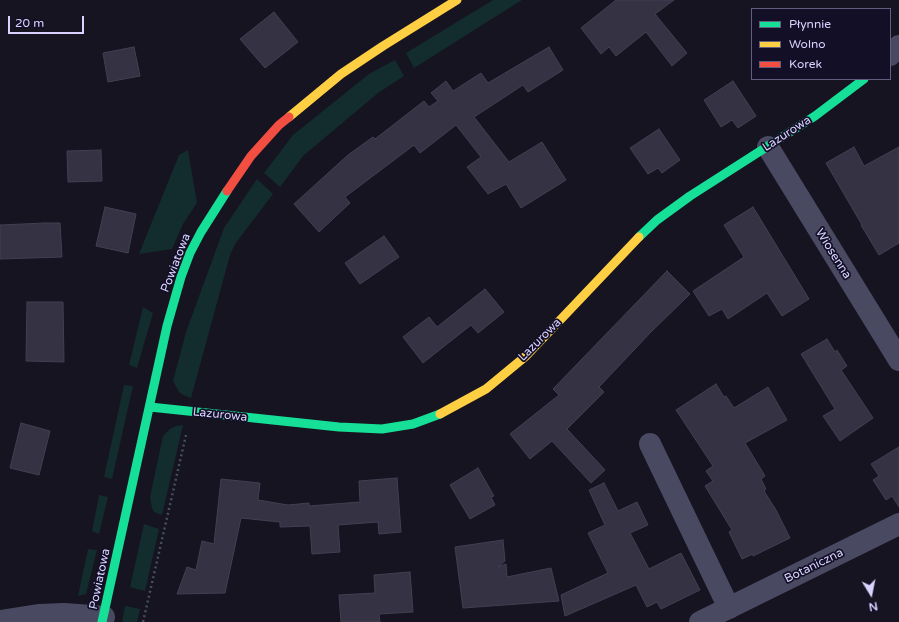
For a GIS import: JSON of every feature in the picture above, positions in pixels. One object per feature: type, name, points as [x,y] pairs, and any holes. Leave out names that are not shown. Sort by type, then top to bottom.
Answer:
[{"type":"street","name":"Powiatowa","points":[[103,620],[167,326],[181,277],[190,253],[201,232],[251,156],[279,125],[336,78],[383,46],[457,0]]},
{"type":"street","points":[[891,54],[899,46]]},
{"type":"street","name":"Lazurowa","points":[[150,407],[331,426],[382,429],[413,424],[444,413],[486,389],[526,356],[633,243],[657,220],[690,196],[815,116],[863,80]]},
{"type":"street","name":"Wiosenna","points":[[768,147],[899,360]]},
{"type":"street","points":[[650,444],[729,608]]},
{"type":"street","name":"Botaniczna","points":[[700,622],[899,524]]},
{"type":"street","points":[[0,621],[40,615],[64,614],[103,620]]},
{"type":"path","points":[[143,622],[188,428]]},
{"type":"green space","points":[[493,0],[522,0],[414,68],[406,53]]},
{"type":"green space","points":[[395,60],[404,76],[378,93],[303,156],[280,187],[264,173],[293,135],[369,74]]},
{"type":"green space","points":[[188,150],[197,203],[183,224],[172,249],[139,254],[179,155]]},
{"type":"green space","points":[[257,179],[273,194],[235,244],[230,255],[191,398],[179,392],[173,381],[186,332],[224,228]]},
{"type":"green space","points":[[143,307],[153,313],[137,368],[129,365]]},
{"type":"green space","points":[[124,385],[133,386],[112,479],[104,477]]},
{"type":"green space","points":[[183,425],[162,515],[154,512],[150,497],[163,436],[170,429]]},
{"type":"green space","points":[[99,495],[108,497],[99,534],[92,531]]},
{"type":"green space","points":[[144,524],[159,529],[145,591],[130,587]]},
{"type":"green space","points":[[88,549],[97,550],[86,594],[78,596]]},
{"type":"green space","points":[[125,606],[140,609],[137,622],[122,622]]},
{"type":"building","points":[[616,0],[674,0],[655,14],[687,53],[672,66],[646,32],[616,56],[609,47],[601,54],[581,28]]},
{"type":"building","points":[[274,12],[298,42],[265,68],[240,39]]},
{"type":"building","points":[[134,47],[140,76],[108,82],[103,53]]},
{"type":"building","points":[[549,47],[563,70],[528,92],[523,85],[474,117],[509,162],[542,142],[566,180],[521,208],[506,184],[488,194],[467,167],[481,157],[456,125],[420,153],[414,145],[345,197],[350,203],[319,232],[294,204],[348,155],[373,137],[375,139],[424,101],[429,107],[438,101],[431,93],[446,81],[453,91],[481,73],[488,83]]},
{"type":"building","points":[[733,81],[756,116],[738,128],[732,120],[721,127],[704,100]]},
{"type":"building","points":[[659,129],[680,160],[662,173],[658,168],[648,174],[630,148]]},
{"type":"building","points":[[854,147],[864,166],[899,147],[899,243],[879,255],[826,163]]},
{"type":"building","points":[[101,150],[102,181],[68,182],[67,151]]},
{"type":"building","points":[[105,207],[136,214],[128,253],[96,246]]},
{"type":"building","points":[[753,207],[809,299],[782,316],[767,293],[728,319],[722,309],[709,316],[693,291],[744,257],[724,225]]},
{"type":"building","points":[[60,223],[62,257],[0,259],[0,225]]},
{"type":"building","points":[[384,236],[399,257],[360,284],[345,263]]},
{"type":"building","points":[[667,271],[690,294],[651,332],[599,387],[604,392],[567,429],[605,470],[591,483],[552,441],[530,459],[510,434],[559,395],[553,389]]},
{"type":"building","points":[[485,289],[504,312],[478,333],[471,325],[423,363],[403,337],[429,317],[437,327]]},
{"type":"building","points":[[27,302],[63,302],[64,362],[26,361]]},
{"type":"building","points":[[827,339],[835,352],[837,350],[847,366],[841,370],[873,418],[840,441],[823,416],[835,409],[801,354]]},
{"type":"building","points":[[716,384],[724,397],[726,396],[734,408],[768,387],[787,420],[745,443],[765,476],[761,479],[766,489],[764,491],[776,510],[790,538],[753,556],[753,554],[742,559],[729,532],[732,530],[705,486],[713,481],[706,471],[713,466],[676,410]]},
{"type":"building","points":[[21,423],[50,431],[39,475],[10,468]]},
{"type":"building","points":[[899,447],[899,507],[892,496],[886,500],[873,480],[879,476],[871,464]]},
{"type":"building","points":[[478,468],[494,496],[491,497],[495,505],[470,519],[450,485]]},
{"type":"building","points":[[397,478],[401,532],[379,534],[378,522],[338,525],[340,552],[312,554],[310,526],[280,527],[280,522],[241,518],[225,593],[177,594],[187,567],[196,570],[202,541],[214,544],[221,479],[260,483],[258,500],[288,505],[309,503],[309,506],[360,502],[359,481]]},
{"type":"building","points":[[604,483],[618,511],[637,502],[648,525],[630,533],[649,569],[681,553],[700,590],[661,609],[657,602],[647,607],[636,585],[565,616],[561,595],[608,573],[588,533],[605,525],[589,490]]},
{"type":"building","points":[[503,540],[505,561],[498,567],[506,564],[507,577],[551,568],[559,601],[463,608],[455,547]]},
{"type":"building","points":[[410,572],[413,612],[379,614],[380,622],[341,622],[339,595],[375,593],[374,575]]},
{"type":"traffic: fast","points":[[639,237],[657,220],[690,196],[815,116],[863,80]]},
{"type":"traffic: fast","points":[[102,622],[167,326],[181,277],[190,253],[201,232],[227,191]]},
{"type":"traffic: fast","points":[[150,407],[339,427],[382,429],[413,424],[440,414]]},
{"type":"traffic: slow","points":[[289,117],[341,74],[457,0]]},
{"type":"traffic: slow","points":[[440,414],[486,389],[526,356],[639,237]]},
{"type":"traffic: jam","points":[[227,191],[251,156],[279,125],[289,117]]}]
